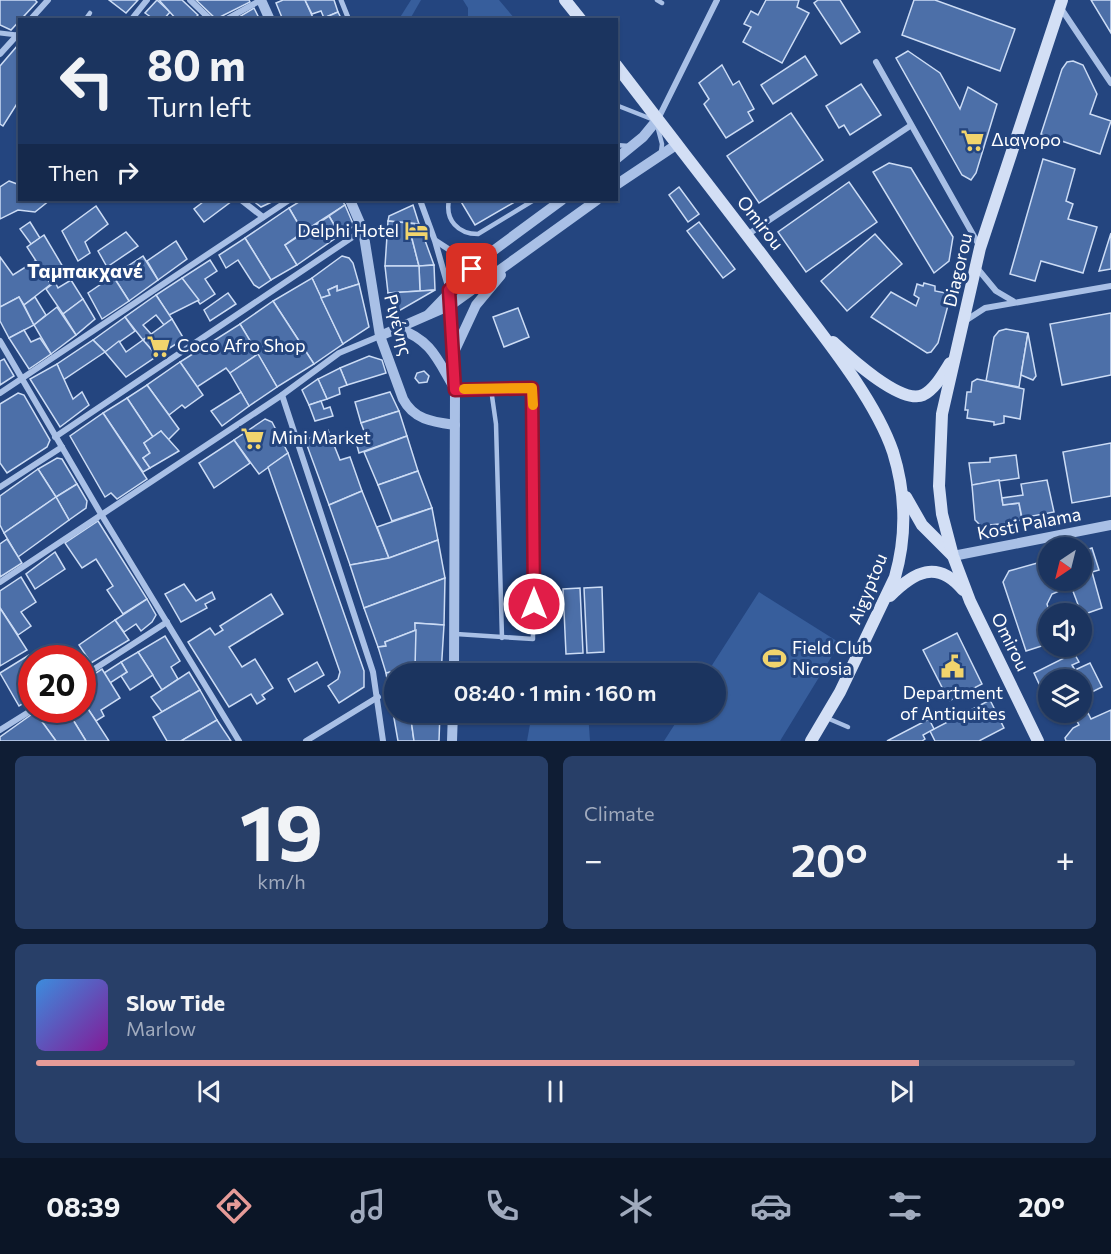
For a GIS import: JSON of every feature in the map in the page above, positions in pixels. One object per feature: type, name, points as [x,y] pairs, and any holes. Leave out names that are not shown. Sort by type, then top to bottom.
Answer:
[{"type":"main road","points":[[565,0],[579,18]]},
{"type":"main road","name":"Diagorou","points":[[953,556],[942,514],[939,486],[942,414],[980,248],[1061,3]]},
{"type":"main road","name":"Omirou","points":[[618,68],[817,327],[871,407]]},
{"type":"main road","points":[[817,327],[860,365],[906,396],[923,395],[932,388],[954,357]]},
{"type":"main road","name":"Aigyptou","points":[[811,741],[885,601],[902,548],[904,520],[902,487],[892,450],[871,407]]},
{"type":"main road","points":[[902,487],[918,519],[953,556]]},
{"type":"main road","name":"Omirou","points":[[953,556],[970,601],[1038,741]]},
{"type":"main road","points":[[885,601],[911,576],[928,572],[936,572],[953,580],[970,601]]},
{"type":"street","points":[[32,18],[48,0]]},
{"type":"street","points":[[133,18],[147,0]]},
{"type":"street","points":[[190,0],[209,18]]},
{"type":"street","points":[[229,18],[261,0],[269,18]]},
{"type":"street","points":[[341,0],[348,18]]},
{"type":"street","points":[[618,158],[632,147],[657,120],[717,0]]},
{"type":"street","points":[[1061,3],[1111,83]]},
{"type":"street","points":[[0,33],[18,35]]},
{"type":"street","points":[[0,54],[18,36]]},
{"type":"street","points":[[876,62],[980,248]]},
{"type":"street","points":[[747,235],[910,126]]},
{"type":"street","points":[[618,184],[676,145]]},
{"type":"street","points":[[242,201],[263,217]]},
{"type":"street","points":[[0,393],[287,201]]},
{"type":"street","name":"Ριγένης","points":[[350,201],[363,230],[380,336],[407,407],[422,418],[455,425]]},
{"type":"street","points":[[420,201],[435,241],[451,305],[455,390],[455,663]]},
{"type":"street","points":[[427,316],[449,290],[482,259],[561,201]]},
{"type":"street","points":[[0,582],[282,395],[339,353],[451,305],[596,201]]},
{"type":"street","points":[[55,437],[363,230]]},
{"type":"street","points":[[435,241],[456,254],[482,259]]},
{"type":"street","points":[[454,350],[476,305],[517,257]]},
{"type":"street","points":[[975,266],[996,291],[1013,302]]},
{"type":"street","points":[[965,321],[986,308],[1111,286]]},
{"type":"street","points":[[399,329],[414,334],[428,344],[455,390]]},
{"type":"street","points":[[0,341],[24,377],[55,437],[239,741]]},
{"type":"street","points":[[282,395],[374,672],[384,741]]},
{"type":"street","points":[[0,487],[62,447]]},
{"type":"street","name":"Kosti Palama","points":[[953,556],[1111,525]]},
{"type":"street","points":[[96,668],[167,622]]},
{"type":"street","points":[[306,741],[378,697]]},
{"type":"street","points":[[0,730],[18,719]]},
{"type":"street","points":[[452,741],[453,723]]},
{"type":"lane","points":[[86,18],[90,13]]},
{"type":"lane","points":[[618,105],[626,106],[650,120],[657,120],[662,144],[659,157]]},
{"type":"lane","points":[[618,145],[632,147]]},
{"type":"lane","points":[[449,201],[448,210],[452,222],[463,231],[478,234],[532,201]]},
{"type":"lane","points":[[455,390],[532,388],[534,639],[456,634]]},
{"type":"lane","points":[[492,389],[496,424],[502,638]]},
{"type":"lane","points":[[825,717],[848,727]]},
{"type":"shaded area","points":[[411,0],[421,0],[411,18],[400,18]]},
{"type":"shaded area","points":[[463,0],[499,0],[514,18],[468,18],[468,8]]},
{"type":"shaded area","name":"Field Club Nicosia","points":[[759,592],[840,643],[780,741],[664,741],[676,723],[726,723],[726,663],[713,663]]},
{"type":"shaded area","points":[[530,723],[589,723],[590,741],[527,741]]},
{"type":"building","points":[[0,0],[35,0],[37,2],[22,18],[18,18],[18,22],[11,30],[0,25]]},
{"type":"building","points":[[109,0],[138,0],[126,13]]},
{"type":"building","points":[[157,0],[170,12],[165,18],[152,18],[145,13]]},
{"type":"building","points":[[159,0],[182,0],[198,15],[195,18],[175,18]]},
{"type":"building","points":[[196,0],[249,0],[250,2],[218,18],[215,18]]},
{"type":"building","points":[[283,0],[305,0],[313,18],[282,18],[276,3]]},
{"type":"building","points":[[305,0],[334,0],[338,12],[324,18],[321,11],[312,14]]},
{"type":"building","points":[[766,0],[799,0],[797,7],[809,13],[782,63],[743,42],[751,27],[744,24],[751,11],[758,15]]},
{"type":"building","points":[[818,0],[840,0],[860,32],[841,44],[814,3]]},
{"type":"building","points":[[914,0],[935,0],[1015,29],[1000,71],[902,35]]},
{"type":"building","points":[[1091,0],[1111,0],[1111,33]]},
{"type":"building","points":[[254,8],[259,18],[237,18]]},
{"type":"building","points":[[338,12],[341,18],[324,18]]},
{"type":"building","points":[[18,45],[18,102],[3,126],[0,124],[0,66]]},
{"type":"building","points":[[908,51],[940,73],[960,109],[968,87],[997,104],[976,173],[971,180],[962,175],[896,58]]},
{"type":"building","points":[[805,56],[817,75],[773,104],[761,85]]},
{"type":"building","points":[[1073,61],[1083,65],[1097,94],[1090,114],[1111,121],[1100,154],[1041,134],[1062,69],[1067,62]]},
{"type":"building","points":[[722,65],[733,85],[739,81],[754,109],[748,112],[753,121],[726,138],[704,104],[709,99],[699,83]]},
{"type":"building","points":[[861,84],[881,115],[850,135],[844,125],[839,128],[826,106]]},
{"type":"building","points":[[791,113],[823,160],[759,203],[727,156]]},
{"type":"building","points":[[1043,159],[1075,169],[1066,201],[1073,204],[1068,219],[1097,227],[1083,273],[1041,261],[1035,281],[1010,274]]},
{"type":"building","points":[[889,163],[911,168],[953,237],[949,261],[934,273],[873,172]]},
{"type":"building","points":[[9,181],[18,184],[18,201],[49,201],[35,212],[18,210],[0,219],[0,187]]},
{"type":"building","points":[[849,182],[877,222],[806,272],[778,232]]},
{"type":"building","points":[[679,187],[699,214],[688,222],[669,195]]},
{"type":"building","points":[[232,201],[204,222],[194,209],[203,202]]},
{"type":"building","points":[[259,201],[274,201],[261,207],[256,203]]},
{"type":"building","points":[[300,201],[343,201],[345,205],[303,232],[289,208]]},
{"type":"building","points":[[461,201],[516,201],[475,225]]},
{"type":"building","points":[[345,205],[354,226],[340,235],[329,216]]},
{"type":"building","points":[[413,205],[419,224],[388,221],[389,216]]},
{"type":"building","points":[[96,206],[108,224],[85,242],[90,253],[78,261],[62,231]]},
{"type":"building","points":[[289,208],[303,232],[285,245],[297,265],[271,280],[245,238]]},
{"type":"building","points":[[329,216],[340,235],[297,265],[285,245]]},
{"type":"building","points":[[388,221],[408,223],[419,266],[385,266]]},
{"type":"building","points":[[30,222],[40,238],[31,244],[20,229]]},
{"type":"building","points":[[699,222],[735,269],[723,278],[687,231]]},
{"type":"building","points":[[408,223],[419,224],[434,265],[419,266]]},
{"type":"building","points":[[126,232],[138,246],[107,267],[98,251]]},
{"type":"building","points":[[1111,233],[1111,269],[1099,271]]},
{"type":"building","points":[[875,234],[902,264],[847,311],[821,281]]},
{"type":"building","points":[[44,235],[66,272],[51,284],[27,247]]},
{"type":"building","points":[[245,238],[271,280],[259,288],[254,285],[238,260],[226,268],[219,255]]},
{"type":"building","points":[[176,241],[187,259],[158,280],[147,261]]},
{"type":"building","points":[[143,256],[158,280],[129,301],[113,276]]},
{"type":"building","points":[[342,256],[349,258],[353,263],[359,284],[337,291],[337,286],[328,290],[330,295],[321,298],[312,278]]},
{"type":"building","points":[[0,257],[13,275],[35,261],[51,284],[24,305],[19,297],[0,307]]},
{"type":"building","points":[[210,260],[217,271],[205,279],[215,294],[200,304],[182,278]]},
{"type":"building","points":[[434,265],[435,290],[420,291],[419,266]]},
{"type":"building","points":[[385,266],[419,266],[420,291],[388,293]]},
{"type":"building","points":[[113,276],[129,301],[102,319],[88,293]]},
{"type":"building","points":[[182,278],[199,300],[169,315],[156,295]]},
{"type":"building","points":[[312,278],[343,344],[314,364],[273,301]]},
{"type":"building","points":[[71,280],[83,299],[63,314],[46,289],[55,282],[58,288]]},
{"type":"building","points":[[924,283],[935,286],[935,291],[951,294],[938,343],[931,352],[927,353],[871,317],[891,292],[916,306],[919,298],[914,295],[917,284],[923,286]]},
{"type":"building","points":[[359,284],[369,327],[343,344],[321,298],[330,295],[328,290],[337,286],[337,291]]},
{"type":"building","points":[[435,290],[397,312],[388,293],[420,291]]},
{"type":"building","points":[[228,293],[236,304],[210,321],[204,310]]},
{"type":"building","points":[[156,295],[172,319],[164,325],[156,315],[143,325],[151,334],[143,340],[125,317]]},
{"type":"building","points":[[19,297],[34,325],[9,338],[0,321],[0,307]]},
{"type":"building","points":[[35,297],[46,315],[34,325],[24,305]]},
{"type":"building","points":[[83,299],[95,319],[76,335],[63,314]]},
{"type":"building","points":[[273,301],[314,364],[277,387],[240,324]]},
{"type":"building","points":[[57,307],[76,335],[51,354],[34,325]]},
{"type":"building","points":[[518,308],[529,337],[504,347],[493,317]]},
{"type":"building","points":[[1111,313],[1111,375],[1062,385],[1050,324]]},
{"type":"building","points":[[125,317],[135,331],[105,352],[93,340]]},
{"type":"building","points":[[172,319],[184,339],[157,356],[143,340]]},
{"type":"building","points":[[240,324],[258,354],[230,373],[226,368],[197,387],[180,362]]},
{"type":"building","points":[[1006,329],[1028,333],[1019,387],[986,381],[994,337],[999,331]]},
{"type":"building","points":[[24,330],[31,342],[40,338],[51,354],[29,369],[9,338]]},
{"type":"building","points":[[1028,333],[1036,376],[1033,380],[1021,375]]},
{"type":"building","points":[[93,340],[105,352],[63,380],[57,364]]},
{"type":"building","points":[[143,340],[157,356],[126,377],[105,352],[119,341],[126,352]]},
{"type":"building","points":[[258,354],[277,387],[249,406],[230,373]]},
{"type":"building","points":[[369,356],[382,360],[386,373],[347,385],[340,368]]},
{"type":"building","points":[[4,359],[14,376],[0,385],[0,361]]},
{"type":"building","points":[[180,362],[203,395],[185,408],[182,405],[169,415],[147,385]]},
{"type":"building","points":[[57,364],[73,399],[82,392],[89,405],[60,427],[30,379]]},
{"type":"building","points":[[340,368],[347,385],[339,388],[340,394],[327,399],[318,379]]},
{"type":"building","points":[[424,371],[429,376],[427,382],[419,383],[415,378],[417,373]]},
{"type":"building","points":[[318,379],[327,399],[309,405],[302,390]]},
{"type":"building","points":[[977,379],[1024,389],[1020,419],[1004,416],[1004,423],[994,425],[994,422],[967,418],[968,410],[965,410],[967,392],[971,392],[972,382]]},
{"type":"building","points":[[147,385],[179,429],[167,441],[161,431],[153,437],[127,398]]},
{"type":"building","points":[[241,392],[249,406],[222,426],[211,411]]},
{"type":"building","points":[[390,392],[399,411],[361,423],[355,402]]},
{"type":"building","points":[[18,393],[24,395],[50,440],[47,447],[7,473],[0,463],[0,404]]},
{"type":"building","points":[[127,398],[153,437],[144,443],[150,453],[143,458],[150,468],[143,472],[103,413]]},
{"type":"building","points":[[321,401],[324,409],[330,407],[333,416],[315,421],[309,405]]},
{"type":"building","points":[[399,411],[407,436],[359,453],[356,442],[367,439],[361,423]]},
{"type":"building","points":[[103,413],[147,479],[117,499],[111,493],[105,497],[70,436]]},
{"type":"building","points":[[265,419],[272,422],[288,453],[259,474],[234,440]]},
{"type":"building","points":[[328,430],[340,460],[350,457],[362,491],[329,505],[305,440]]},
{"type":"building","points":[[161,431],[179,451],[150,468],[143,458],[150,453],[144,443]]},
{"type":"building","points":[[407,436],[418,471],[378,485],[364,452]]},
{"type":"building","points":[[234,440],[250,463],[214,488],[199,463]]},
{"type":"building","points":[[1111,443],[1111,496],[1072,503],[1063,452]]},
{"type":"building","points":[[288,453],[364,671],[364,687],[339,703],[328,686],[338,679],[340,672],[268,467]]},
{"type":"building","points":[[1016,455],[1019,478],[972,485],[969,463],[990,462],[990,458]]},
{"type":"building","points":[[57,458],[62,459],[77,484],[56,497],[38,469]]},
{"type":"building","points":[[38,469],[56,497],[4,533],[0,525],[0,496]]},
{"type":"building","points":[[418,471],[432,508],[392,521],[378,485]]},
{"type":"building","points":[[999,480],[1003,505],[1019,503],[1022,520],[1013,521],[1014,526],[1008,527],[1007,522],[999,528],[998,524],[981,526],[975,520],[972,485]]},
{"type":"building","points":[[1047,480],[1054,512],[1022,518],[1019,503],[1003,505],[1002,498],[1023,495],[1021,484]]},
{"type":"building","points":[[77,484],[87,501],[86,508],[69,520],[56,497]]},
{"type":"building","points":[[362,491],[389,558],[350,565],[329,505]]},
{"type":"building","points":[[56,497],[69,520],[18,557],[4,533]]},
{"type":"building","points":[[432,508],[438,540],[389,558],[377,527]]},
{"type":"building","points":[[98,521],[147,599],[123,614],[107,590],[113,586],[96,559],[82,568],[65,543]]},
{"type":"building","points":[[7,539],[22,563],[0,577],[0,544]]},
{"type":"building","points":[[438,540],[445,578],[364,608],[350,565],[389,558]]},
{"type":"building","points":[[1092,548],[1099,570],[1092,572]]},
{"type":"building","points":[[55,552],[65,569],[35,589],[26,574]]},
{"type":"building","points":[[1038,563],[1038,591],[1059,591],[1052,594],[1048,603],[1038,603],[1038,647],[1026,651],[1003,582],[1009,571]]},
{"type":"building","points":[[1092,572],[1102,608],[1092,612],[1092,603],[1077,603],[1073,591],[1092,591]]},
{"type":"building","points":[[21,577],[36,602],[21,612],[31,626],[18,635],[0,608],[0,591]]},
{"type":"building","points":[[445,578],[444,625],[415,623],[416,630],[385,642],[386,646],[378,647],[364,608]]},
{"type":"building","points":[[184,584],[196,601],[212,592],[215,599],[205,604],[207,608],[181,622],[165,594]]},
{"type":"building","points":[[602,587],[604,652],[587,653],[584,588]]},
{"type":"building","points":[[580,588],[583,653],[566,654],[563,589]]},
{"type":"building","points":[[271,594],[283,614],[229,647],[242,667],[255,659],[273,688],[262,695],[265,699],[257,704],[251,694],[229,707],[188,642],[210,628],[215,635],[223,630],[220,626]]},
{"type":"building","points":[[147,599],[156,615],[152,622],[141,631],[136,624],[124,632],[115,620]]},
{"type":"building","points":[[0,608],[24,645],[18,645],[18,655],[0,666]]},
{"type":"building","points":[[115,620],[129,640],[96,660],[96,645],[79,645]]},
{"type":"building","points":[[415,623],[444,625],[442,663],[415,663]]},
{"type":"building","points":[[416,630],[415,663],[384,663],[384,666],[378,647],[386,646],[385,642]]},
{"type":"building","name":"Department of Antiquites","points":[[957,633],[982,684],[949,701],[923,650]]},
{"type":"building","points":[[165,636],[180,661],[171,667],[178,679],[162,690],[138,652]]},
{"type":"building","points":[[138,652],[153,675],[130,690],[121,676],[127,672],[121,662]]},
{"type":"building","points":[[1066,657],[1076,657],[1079,662],[1072,665],[1074,669],[1042,669]]},
{"type":"building","points":[[18,662],[18,704],[0,673]]},
{"type":"building","points":[[121,662],[127,672],[110,683],[104,673]]},
{"type":"building","points":[[317,662],[324,675],[295,692],[288,679]]},
{"type":"building","points":[[1090,663],[1102,687],[1092,692],[1092,669],[1077,669]]},
{"type":"building","points":[[102,669],[120,698],[101,710],[104,716],[96,721],[96,673]]},
{"type":"building","points":[[189,672],[200,690],[162,712],[151,697]]},
{"type":"building","points":[[200,690],[217,720],[181,741],[167,741],[153,717]]},
{"type":"building","points":[[990,700],[1004,728],[979,741],[935,741],[930,731]]},
{"type":"building","points":[[1111,710],[1111,741],[1066,741],[1065,738],[1073,728],[1079,725],[1078,723],[1092,723],[1092,719]]},
{"type":"building","points":[[929,719],[934,729],[923,735],[925,739],[922,741],[887,741]]},
{"type":"building","points":[[217,720],[231,741],[181,741]]},
{"type":"building","points":[[96,721],[109,741],[86,741],[75,723]]},
{"type":"building","points":[[20,723],[43,723],[56,741],[0,741],[0,737]]},
{"type":"building","points":[[43,723],[75,723],[86,741],[56,741]]},
{"type":"building","points":[[395,723],[412,723],[414,741],[398,741]]},
{"type":"building","points":[[412,723],[440,723],[439,741],[414,741]]},
{"type":"slow traffic","points":[[464,389],[532,388],[533,405]]},
{"type":"place","name":"Διαγορο","points":[[973,140]]},
{"type":"place","name":"Delphi Hotel","points":[[417,231]]},
{"type":"place","name":"Coco Afro Shop","points":[[159,346]]},
{"type":"place","name":"Mini Market","points":[[253,438]]},
{"type":"place","name":"Field Club Nicosia","points":[[774,658]]},
{"type":"place","name":"Department of Antiquites","points":[[953,667]]},
{"type":"district","name":"Ταμπακχανέ","points":[[85,271]]},
{"type":"route","points":[[472,269],[449,290],[455,390],[532,388],[534,604]]}]
